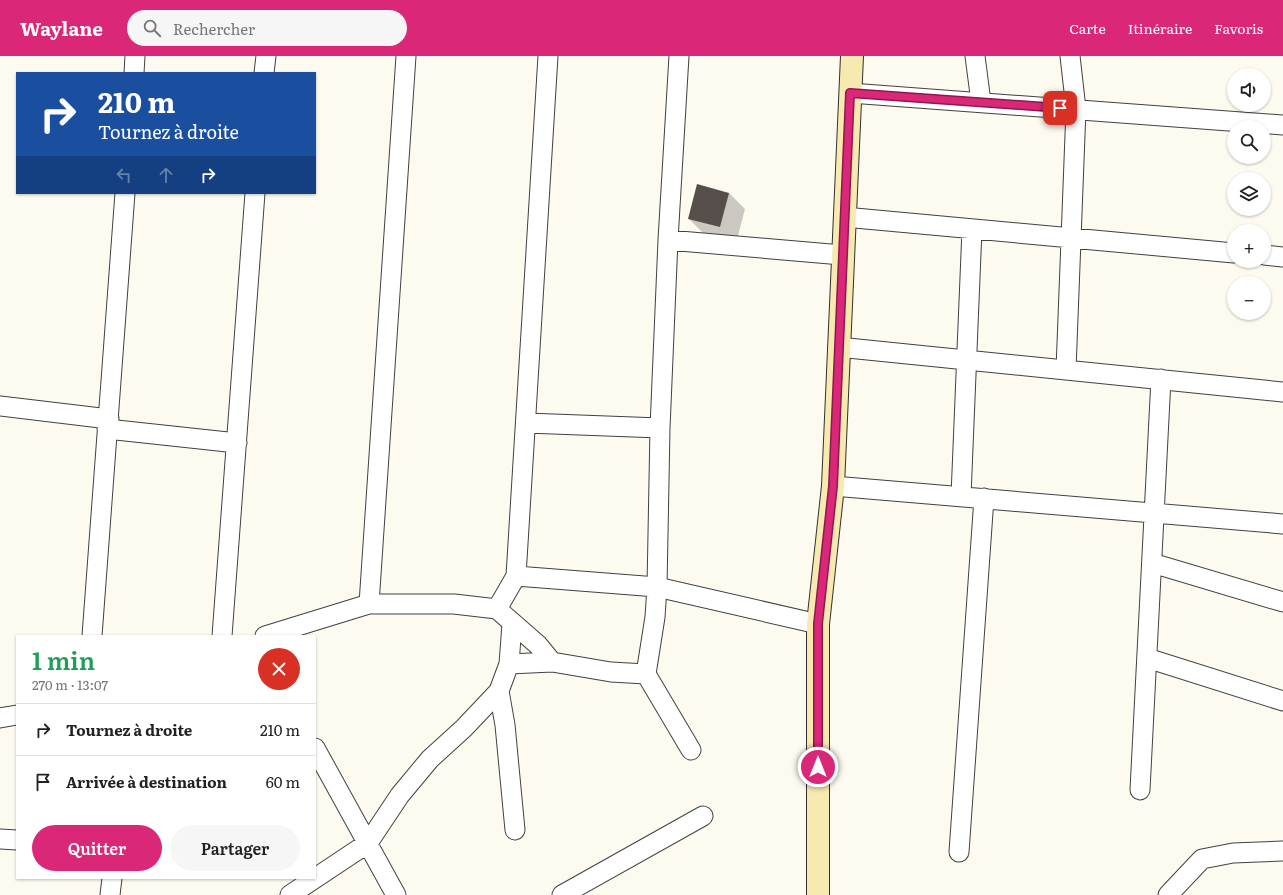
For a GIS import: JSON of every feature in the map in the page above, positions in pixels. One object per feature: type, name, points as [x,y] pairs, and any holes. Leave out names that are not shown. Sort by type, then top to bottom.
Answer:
[{"type":"street","points":[[134,72],[135,56]]},
{"type":"street","points":[[264,72],[266,56]]},
{"type":"street","points":[[369,604],[406,56]]},
{"type":"street","points":[[497,609],[516,576],[548,56]]},
{"type":"street","points":[[679,56],[668,240],[660,428],[657,587],[655,617],[646,674],[691,750]]},
{"type":"street","points":[[818,895],[818,624],[833,486],[842,255],[852,56]]},
{"type":"street","points":[[975,56],[981,102]]},
{"type":"street","points":[[1066,370],[1076,109],[1070,56]]},
{"type":"street","points":[[850,93],[1283,125]]},
{"type":"street","points":[[92,635],[125,194]]},
{"type":"street","points":[[222,635],[256,194]]},
{"type":"street","points":[[844,218],[1227,252]]},
{"type":"street","points":[[961,496],[972,229]]},
{"type":"street","points":[[668,240],[842,255]]},
{"type":"street","points":[[1271,256],[1283,257]]},
{"type":"street","points":[[838,347],[1283,392]]},
{"type":"street","points":[[1140,790],[1161,380]]},
{"type":"street","points":[[0,406],[237,443]]},
{"type":"street","points":[[526,423],[660,428]]},
{"type":"street","points":[[833,486],[1283,524]]},
{"type":"street","points":[[959,852],[984,498]]},
{"type":"street","points":[[1152,563],[1283,602]]},
{"type":"street","points":[[516,576],[657,587],[818,624]]},
{"type":"street","points":[[268,635],[369,604],[454,604],[497,609],[512,624],[538,645],[552,662]]},
{"type":"street","points":[[316,878],[368,844],[400,795],[430,759],[464,728],[499,691],[509,664],[512,624]]},
{"type":"street","points":[[1147,658],[1283,701]]},
{"type":"street","points":[[509,664],[552,662],[611,672],[646,674]]},
{"type":"street","points":[[499,691],[505,725],[515,830]]},
{"type":"street","points":[[0,718],[16,715]]},
{"type":"street","points":[[316,750],[396,895]]},
{"type":"street","points":[[562,895],[703,816]]},
{"type":"street","points":[[0,839],[16,840]]},
{"type":"street","points":[[1168,895],[1202,859],[1233,853],[1283,852]]},
{"type":"street","points":[[110,895],[112,879]]},
{"type":"street","points":[[290,895],[314,879]]},
{"type":"building","points":[[697,184],[729,193],[720,227],[688,219]]},
{"type":"route","points":[[818,767],[818,624],[833,486],[850,93],[1060,108]]}]
